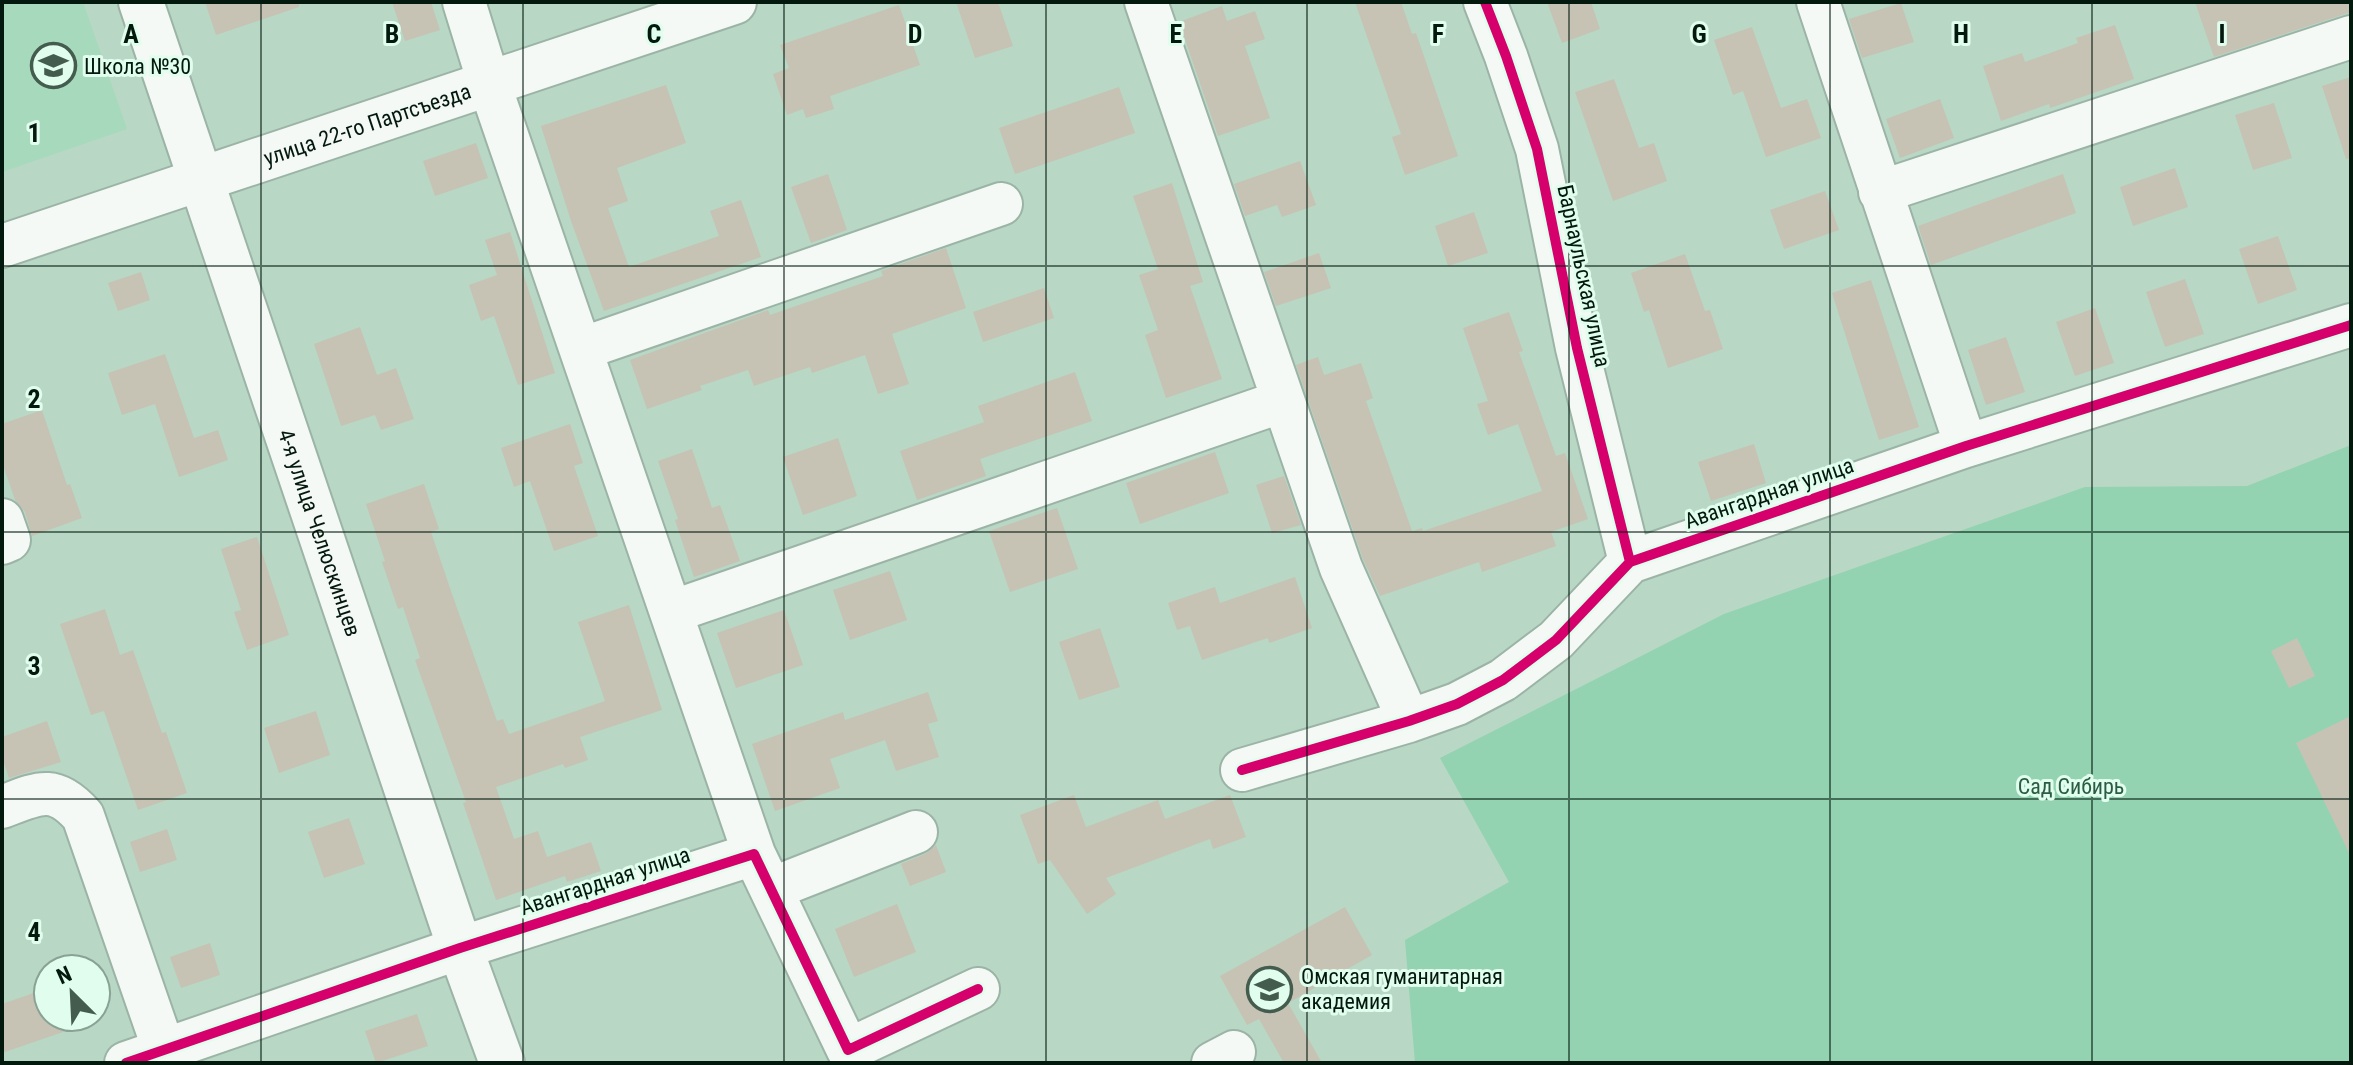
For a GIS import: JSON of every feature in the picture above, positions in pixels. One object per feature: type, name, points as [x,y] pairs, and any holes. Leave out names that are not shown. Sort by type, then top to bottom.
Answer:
[{"type":"main road","name":"4-я улица Челюскинцев","points":[[141,2],[460,948],[502,1063]]},
{"type":"main road","name":"улица 22-го Партсъезда","points":[[202,179],[734,2]]},
{"type":"street","points":[[464,2],[489,83],[762,872],[840,1059],[978,989]]},
{"type":"street","points":[[1146,2],[1341,568],[1409,721]]},
{"type":"street","name":"Барнаульская улица","points":[[1485,2],[1537,149],[1577,348],[1630,562]]},
{"type":"street","points":[[1818,2],[1966,446]]},
{"type":"street","points":[[1880,192],[2351,37]]},
{"type":"street","name":"улица 22-го Партсъезда","points":[[2,246],[202,179]]},
{"type":"street","points":[[581,349],[1001,204]]},
{"type":"street","name":"Авангардная улица","points":[[1242,770],[1409,721],[1457,704],[1503,680],[1556,640],[1630,562],[1966,446],[2351,325]]},
{"type":"street","points":[[671,612],[1283,401]]},
{"type":"street","points":[[2,520],[9,540],[2,543]]},
{"type":"street","points":[[2,807],[47,792],[69,800],[83,816],[145,1057]]},
{"type":"street","name":"Авангардная улица","points":[[145,1057],[460,948],[916,832]]},
{"type":"shaded area","name":"Школа №30","points":[[2,2],[83,2],[127,129],[2,172]]},
{"type":"green space","name":"Сад Сибирь","points":[[2351,445],[2351,1063],[1415,1063],[1405,940],[1509,882],[1440,758],[1724,614],[2085,487],[2247,486]]},
{"type":"building","points":[[205,2],[299,2],[299,7],[216,35]]},
{"type":"building","points":[[392,2],[431,2],[440,30],[405,41]]},
{"type":"building","points":[[956,2],[998,2],[1013,46],[975,58]]},
{"type":"building","points":[[1355,2],[1401,2],[1412,34],[1416,33],[1458,156],[1405,175],[1392,137],[1401,134]]},
{"type":"building","points":[[1547,2],[1591,2],[1600,29],[1562,43]]},
{"type":"building","points":[[2195,2],[2351,2],[2351,12],[2214,57]]},
{"type":"building","points":[[1901,3],[1914,42],[1862,58],[1849,19]]},
{"type":"building","points":[[899,5],[920,65],[830,96],[834,109],[806,118],[803,109],[787,115],[773,74],[789,68],[780,45]]},
{"type":"building","points":[[1222,6],[1227,21],[1255,11],[1265,39],[1245,46],[1270,118],[1218,136],[1179,22]]},
{"type":"building","points":[[2115,25],[2134,79],[2001,121],[1983,66],[2022,53],[2025,62],[2078,43],[2076,38]]},
{"type":"building","points":[[1752,27],[1781,108],[1807,99],[1821,138],[1766,157],[1743,91],[1733,95],[1714,40]]},
{"type":"building","points":[[2351,77],[2351,158],[2346,159],[2322,86]]},
{"type":"building","points":[[1614,79],[1639,148],[1654,143],[1667,181],[1613,201],[1575,92]]},
{"type":"building","points":[[666,85],[686,143],[617,168],[628,201],[608,208],[629,267],[719,236],[710,211],[741,200],[761,257],[604,311],[541,126]]},
{"type":"building","points":[[1119,87],[1135,133],[1015,174],[999,128]]},
{"type":"building","points":[[1940,99],[1954,138],[1900,158],[1886,119]]},
{"type":"building","points":[[2274,103],[2292,158],[2253,170],[2235,115]]},
{"type":"building","points":[[476,143],[488,178],[435,196],[423,161]]},
{"type":"building","points":[[1300,161],[1316,205],[1282,217],[1277,205],[1245,216],[1234,184]]},
{"type":"building","points":[[2175,168],[2188,207],[2133,226],[2120,187]]},
{"type":"building","points":[[828,174],[847,230],[811,243],[791,187]]},
{"type":"building","points":[[2063,174],[2076,213],[1931,265],[1918,226]]},
{"type":"building","points":[[1172,183],[1203,282],[1190,286],[1222,379],[1166,398],[1145,335],[1158,330],[1139,275],[1158,269],[1133,196]]},
{"type":"building","points":[[1825,191],[1839,230],[1784,249],[1770,210]]},
{"type":"building","points":[[1474,212],[1488,253],[1448,266],[1435,226]]},
{"type":"building","points":[[510,232],[555,373],[518,385],[494,316],[481,321],[469,285],[497,275],[485,240]]},
{"type":"building","points":[[2278,236],[2297,290],[2258,304],[2239,249]]},
{"type":"building","points":[[946,248],[966,308],[892,334],[909,384],[878,394],[865,355],[812,373],[810,367],[754,386],[748,370],[647,409],[630,360],[768,310],[770,315],[883,276],[881,271]]},
{"type":"building","points":[[1319,253],[1331,288],[1276,306],[1264,272]]},
{"type":"building","points":[[1685,254],[1705,311],[1710,310],[1723,349],[1668,368],[1649,310],[1644,312],[1631,273]]},
{"type":"building","points":[[141,272],[150,300],[118,311],[108,283]]},
{"type":"building","points":[[2185,279],[2204,334],[2165,347],[2146,292]]},
{"type":"building","points":[[1871,280],[1919,427],[1879,440],[1832,293]]},
{"type":"building","points":[[1044,288],[1054,318],[983,342],[973,312]]},
{"type":"building","points":[[2095,308],[2114,363],[2075,376],[2056,322]]},
{"type":"building","points":[[1509,312],[1523,351],[1519,352],[1556,456],[1565,453],[1588,519],[1551,532],[1556,546],[1482,572],[1479,562],[1380,596],[1363,559],[1296,365],[1318,357],[1324,375],[1361,363],[1373,398],[1366,401],[1412,531],[1422,528],[1423,531],[1542,491],[1518,424],[1488,435],[1477,404],[1488,401],[1463,328]]},
{"type":"building","points":[[360,327],[377,375],[396,368],[414,419],[381,430],[375,415],[341,426],[314,344]]},
{"type":"building","points":[[2006,337],[2025,392],[1986,405],[1968,350]]},
{"type":"building","points":[[165,354],[194,438],[218,430],[228,460],[179,477],[155,404],[122,415],[108,373]]},
{"type":"building","points":[[1075,372],[1092,421],[980,459],[986,476],[917,500],[900,451],[984,422],[978,406]]},
{"type":"building","points":[[42,410],[67,485],[70,484],[82,518],[32,536],[25,512],[15,500],[2,462],[2,424]]},
{"type":"building","points":[[570,424],[583,463],[574,466],[598,536],[554,551],[530,481],[514,487],[501,448]]},
{"type":"building","points":[[838,438],[857,496],[803,515],[783,457]]},
{"type":"building","points":[[1754,444],[1766,483],[1711,501],[1698,462]]},
{"type":"building","points":[[692,449],[712,508],[720,505],[740,561],[694,577],[658,461]]},
{"type":"building","points":[[1215,452],[1229,493],[1140,524],[1126,483]]},
{"type":"building","points":[[1284,476],[1301,525],[1272,533],[1256,485]]},
{"type":"building","points":[[424,484],[439,529],[431,532],[451,591],[497,721],[503,719],[509,734],[605,701],[578,622],[629,605],[662,710],[580,737],[588,760],[565,768],[563,764],[496,787],[514,839],[538,831],[547,857],[591,842],[601,871],[567,882],[565,876],[496,900],[463,803],[466,802],[415,660],[420,658],[403,607],[398,609],[366,504]]},
{"type":"building","points":[[1057,508],[1078,569],[1010,592],[989,531]]},
{"type":"building","points":[[257,537],[289,635],[247,650],[234,612],[241,610],[221,549]]},
{"type":"building","points":[[890,571],[907,620],[850,640],[833,590]]},
{"type":"building","points":[[1295,577],[1312,628],[1269,643],[1268,638],[1202,660],[1190,626],[1177,630],[1168,603],[1215,587],[1220,603]]},
{"type":"building","points":[[105,609],[120,655],[133,650],[187,793],[138,810],[104,711],[91,715],[60,624]]},
{"type":"building","points":[[784,610],[803,665],[736,688],[717,633]]},
{"type":"building","points":[[1100,628],[1120,687],[1079,700],[1059,642]]},
{"type":"building","points":[[2297,638],[2315,676],[2289,688],[2271,651]]},
{"type":"building","points":[[928,692],[938,721],[928,724],[939,757],[896,771],[885,740],[830,759],[840,788],[775,811],[752,744],[843,712],[845,720]]},
{"type":"building","points":[[316,711],[330,755],[279,773],[264,728]]},
{"type":"building","points":[[2351,716],[2351,857],[2296,743]]},
{"type":"building","points":[[47,721],[61,762],[9,778],[2,757],[2,737]]},
{"type":"building","points":[[1074,795],[1086,827],[1158,800],[1165,819],[1230,795],[1246,837],[1213,849],[1210,839],[1106,878],[1116,894],[1087,914],[1050,860],[1038,864],[1020,815]]},
{"type":"building","points":[[349,818],[365,864],[324,878],[308,832]]},
{"type":"building","points":[[167,829],[177,860],[140,872],[130,842]]},
{"type":"building","points":[[936,845],[946,872],[910,886],[901,864],[925,854]]},
{"type":"building","points":[[897,904],[916,952],[854,977],[835,929]]},
{"type":"building","name":"Омская гуманитарная академия","points":[[1345,907],[1372,955],[1288,1003],[1322,1063],[1284,1063],[1259,1019],[1247,1025],[1220,976]]},
{"type":"building","points":[[210,943],[220,975],[181,988],[170,957]]},
{"type":"building","points":[[32,994],[32,1033],[60,1033],[2,1053],[2,1004]]},
{"type":"building","points":[[417,1014],[428,1046],[376,1063],[365,1031]]},
{"type":"cycle path","points":[[1485,2],[1537,149],[1577,348],[1630,562]]},
{"type":"cycle path","points":[[1242,770],[1409,721],[1457,704],[1503,680],[1556,640],[1630,562],[1966,446],[2351,325]]},
{"type":"cycle path","points":[[126,1063],[460,948],[754,854],[848,1050],[978,989]]},
{"type":"place","name":"Школа №30","points":[[53,66]]},
{"type":"place","name":"Омская гуманитарная академия","points":[[1270,989]]}]
